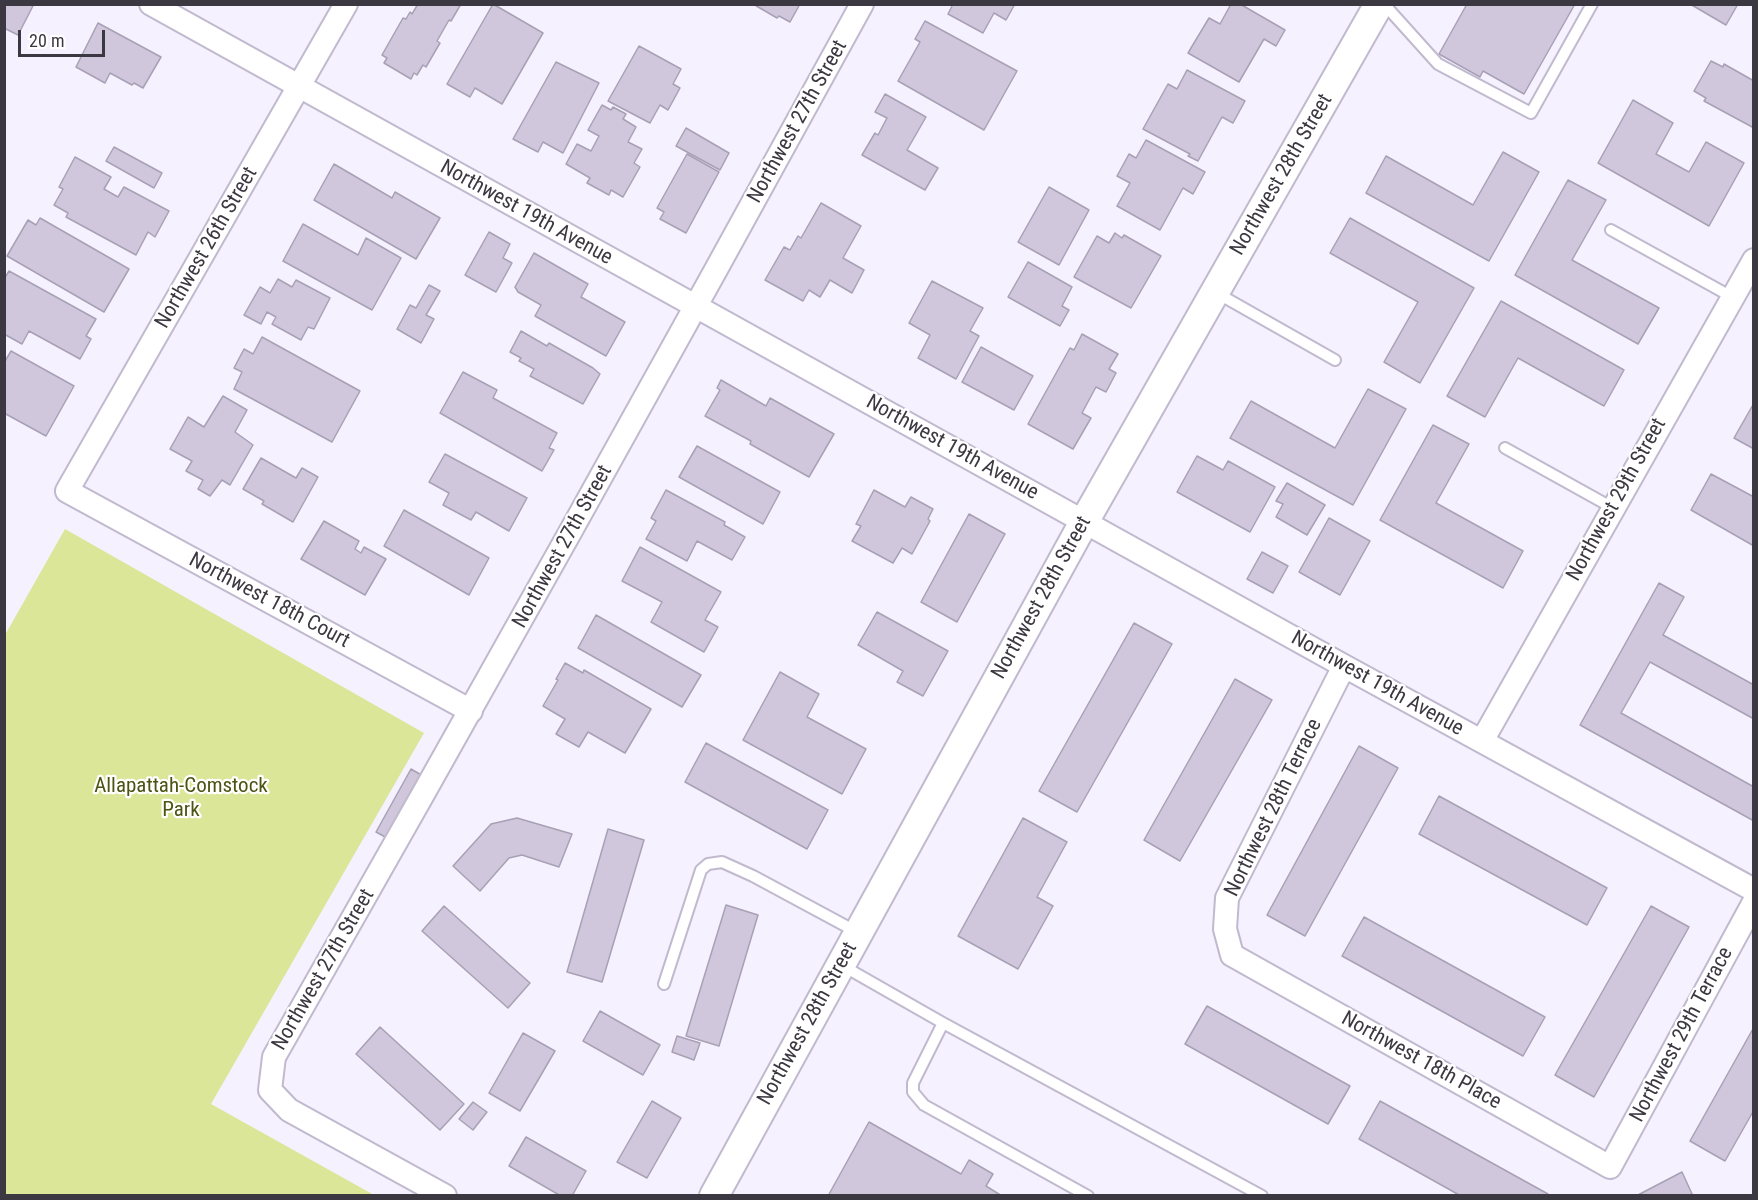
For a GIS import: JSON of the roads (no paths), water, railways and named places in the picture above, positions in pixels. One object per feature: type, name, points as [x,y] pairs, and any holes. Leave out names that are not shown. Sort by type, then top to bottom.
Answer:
[{"type":"street","name":"Northwest 19th Avenue","points":[[151,4],[1344,666],[1754,890]]},
{"type":"street","name":"Northwest 26th Street","points":[[67,491],[346,4]]},
{"type":"street","name":"Northwest 27th Street","points":[[445,1196],[289,1110],[270,1090],[274,1057],[697,308],[862,4]]},
{"type":"street","name":"Northwest 28th Street","points":[[714,1196],[1084,522],[1378,4]]},
{"type":"street","name":"Northwest 29th Street","points":[[1482,741],[1754,260]]},
{"type":"street","name":"Northwest 18th Court","points":[[67,491],[471,711]]},
{"type":"street","name":"Northwest 28th Terrace","points":[[1232,955],[1225,929],[1227,898],[1344,666]]},
{"type":"street","name":"Northwest 29th Terrace","points":[[1610,1167],[1754,902]]},
{"type":"street","name":"Northwest 18th Place","points":[[1232,955],[1610,1167]]},
{"type":"lane","points":[[1384,4],[1438,64],[1531,113],[1592,4]]},
{"type":"lane","points":[[1611,230],[1732,297]]},
{"type":"lane","points":[[1215,292],[1335,360]]},
{"type":"lane","points":[[1504,448],[1613,508]]},
{"type":"lane","points":[[664,984],[701,870],[715,862],[722,862],[753,876],[858,933]]},
{"type":"lane","points":[[841,964],[944,1023],[1262,1196]]},
{"type":"lane","points":[[944,1023],[913,1083],[913,1092],[924,1106],[1088,1196]]},
{"type":"park label","name":"Allapattah-Comstock Park","points":[[181,799]]}]
